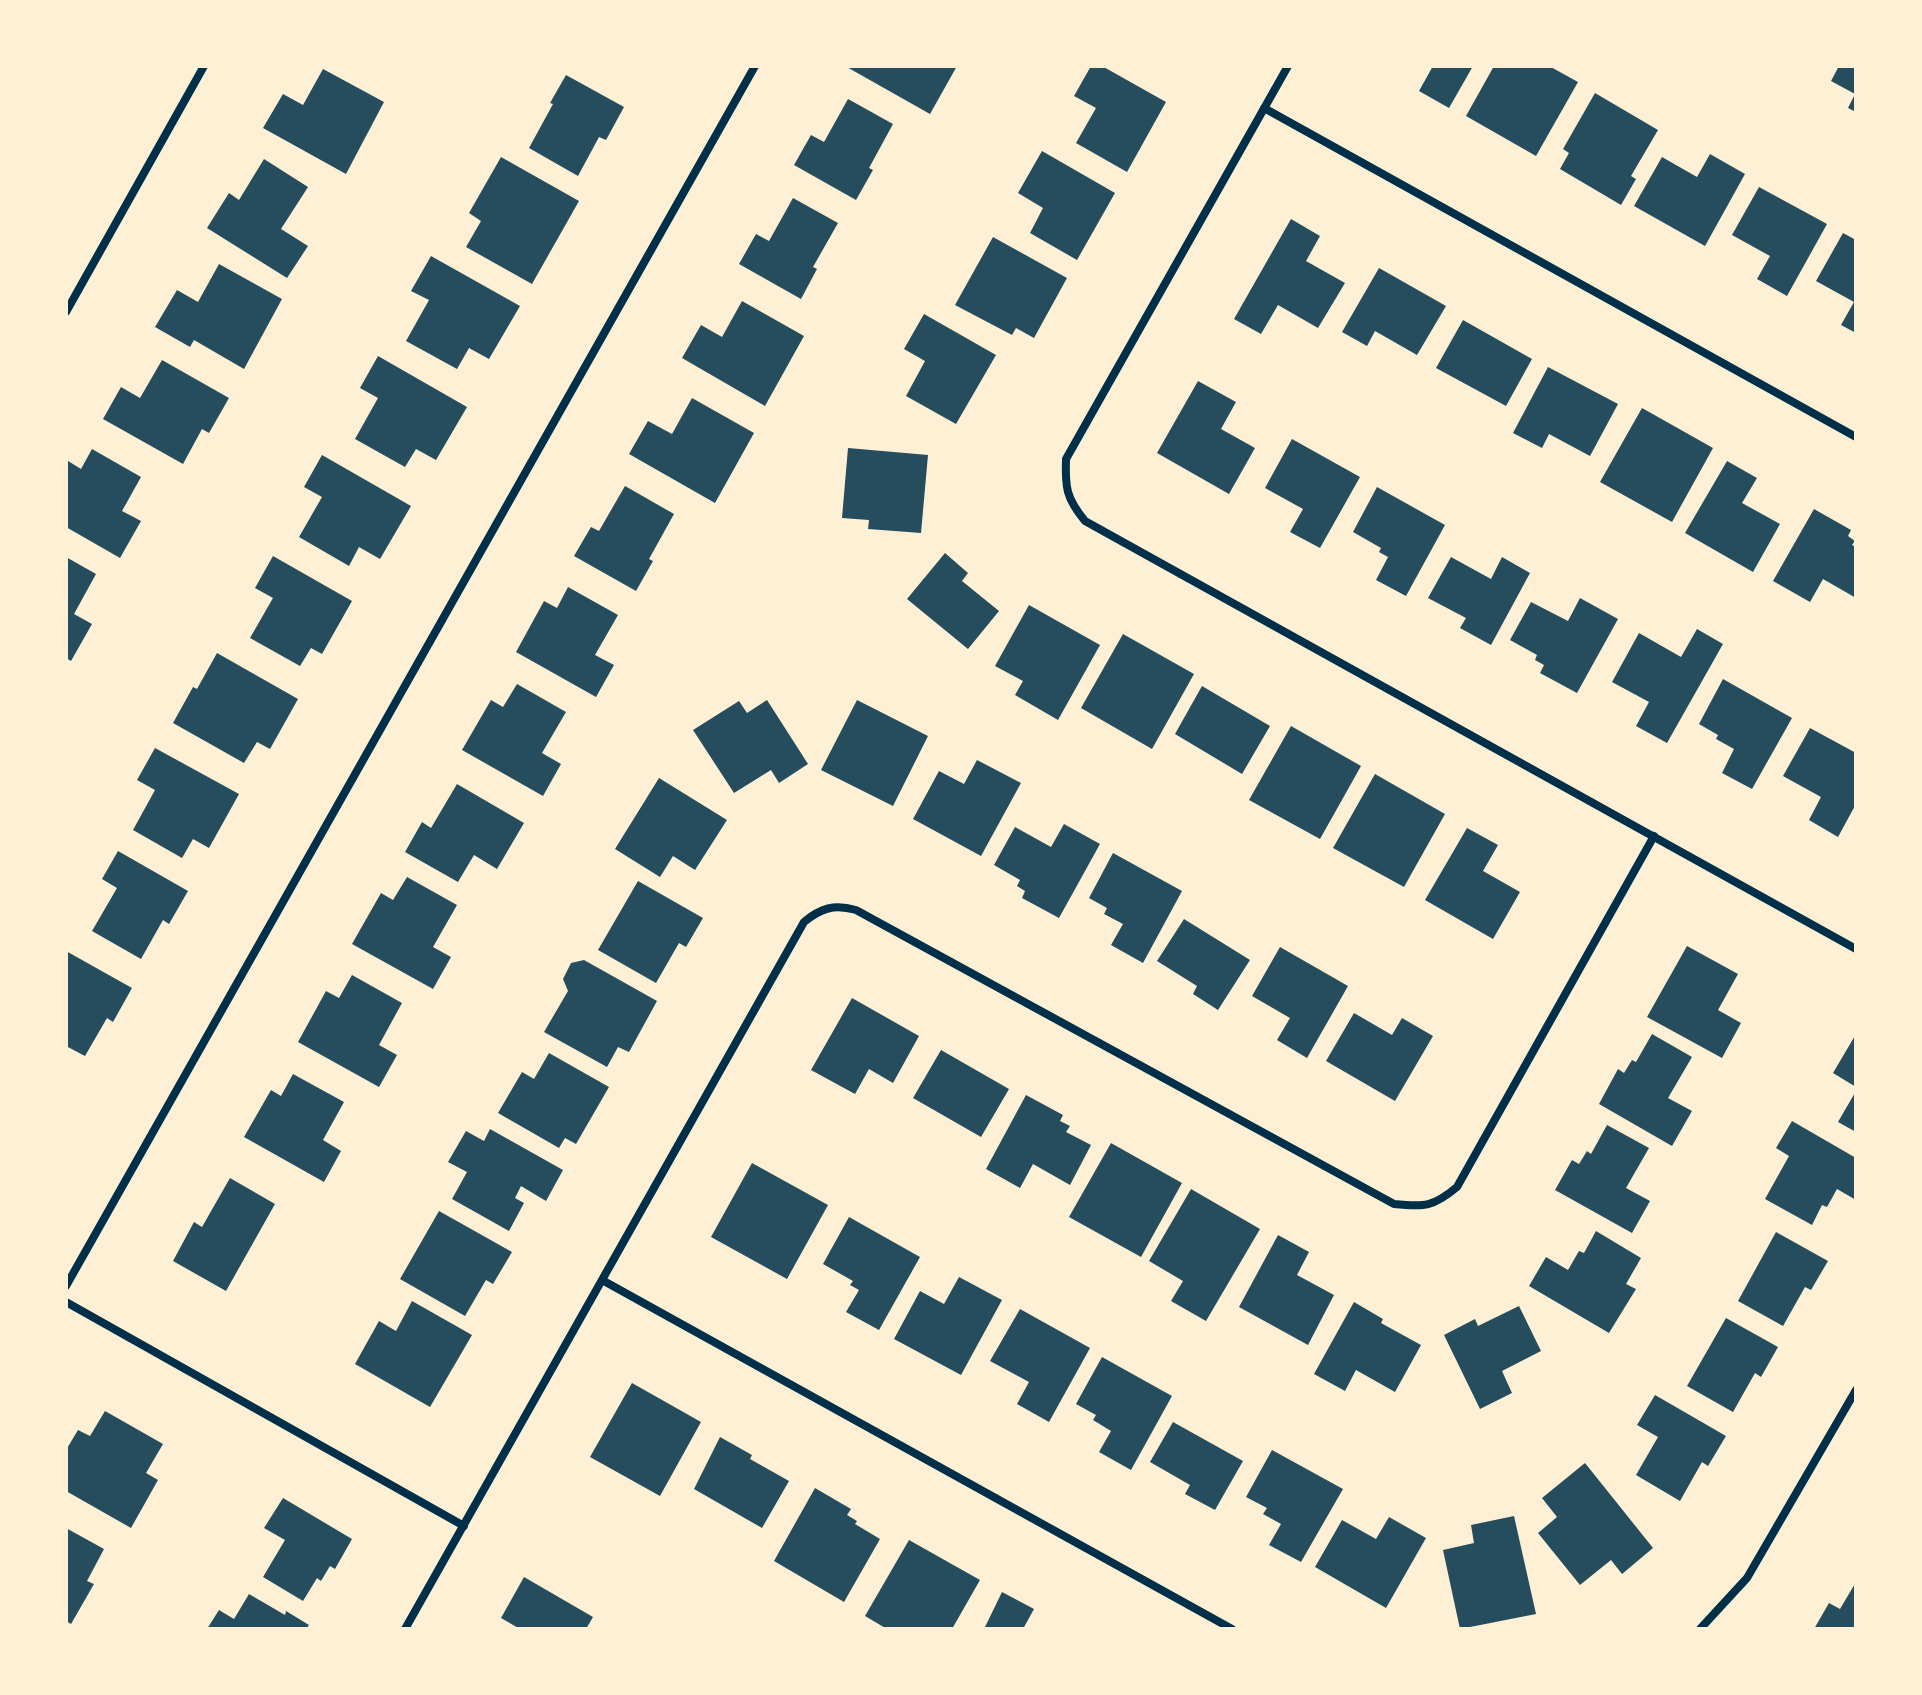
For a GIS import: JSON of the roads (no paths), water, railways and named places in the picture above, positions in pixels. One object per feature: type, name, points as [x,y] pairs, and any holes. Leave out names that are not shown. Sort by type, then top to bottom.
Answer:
[{"type":"street","points":[[66,312],[204,66]]},
{"type":"street","points":[[66,1286],[755,66]]},
{"type":"street","points":[[1288,66],[1066,459],[1065,486],[1073,506],[1085,521],[1856,949]]},
{"type":"street","points":[[1264,108],[1856,437]]},
{"type":"street","points":[[405,1629],[804,922],[817,911],[831,907],[856,910],[1394,1204],[1423,1207],[1438,1202],[1457,1187],[1654,836]]},
{"type":"street","points":[[602,1280],[1232,1629]]},
{"type":"street","points":[[66,1302],[464,1526]]},
{"type":"street","points":[[1700,1629],[1747,1578],[1856,1390]]}]
